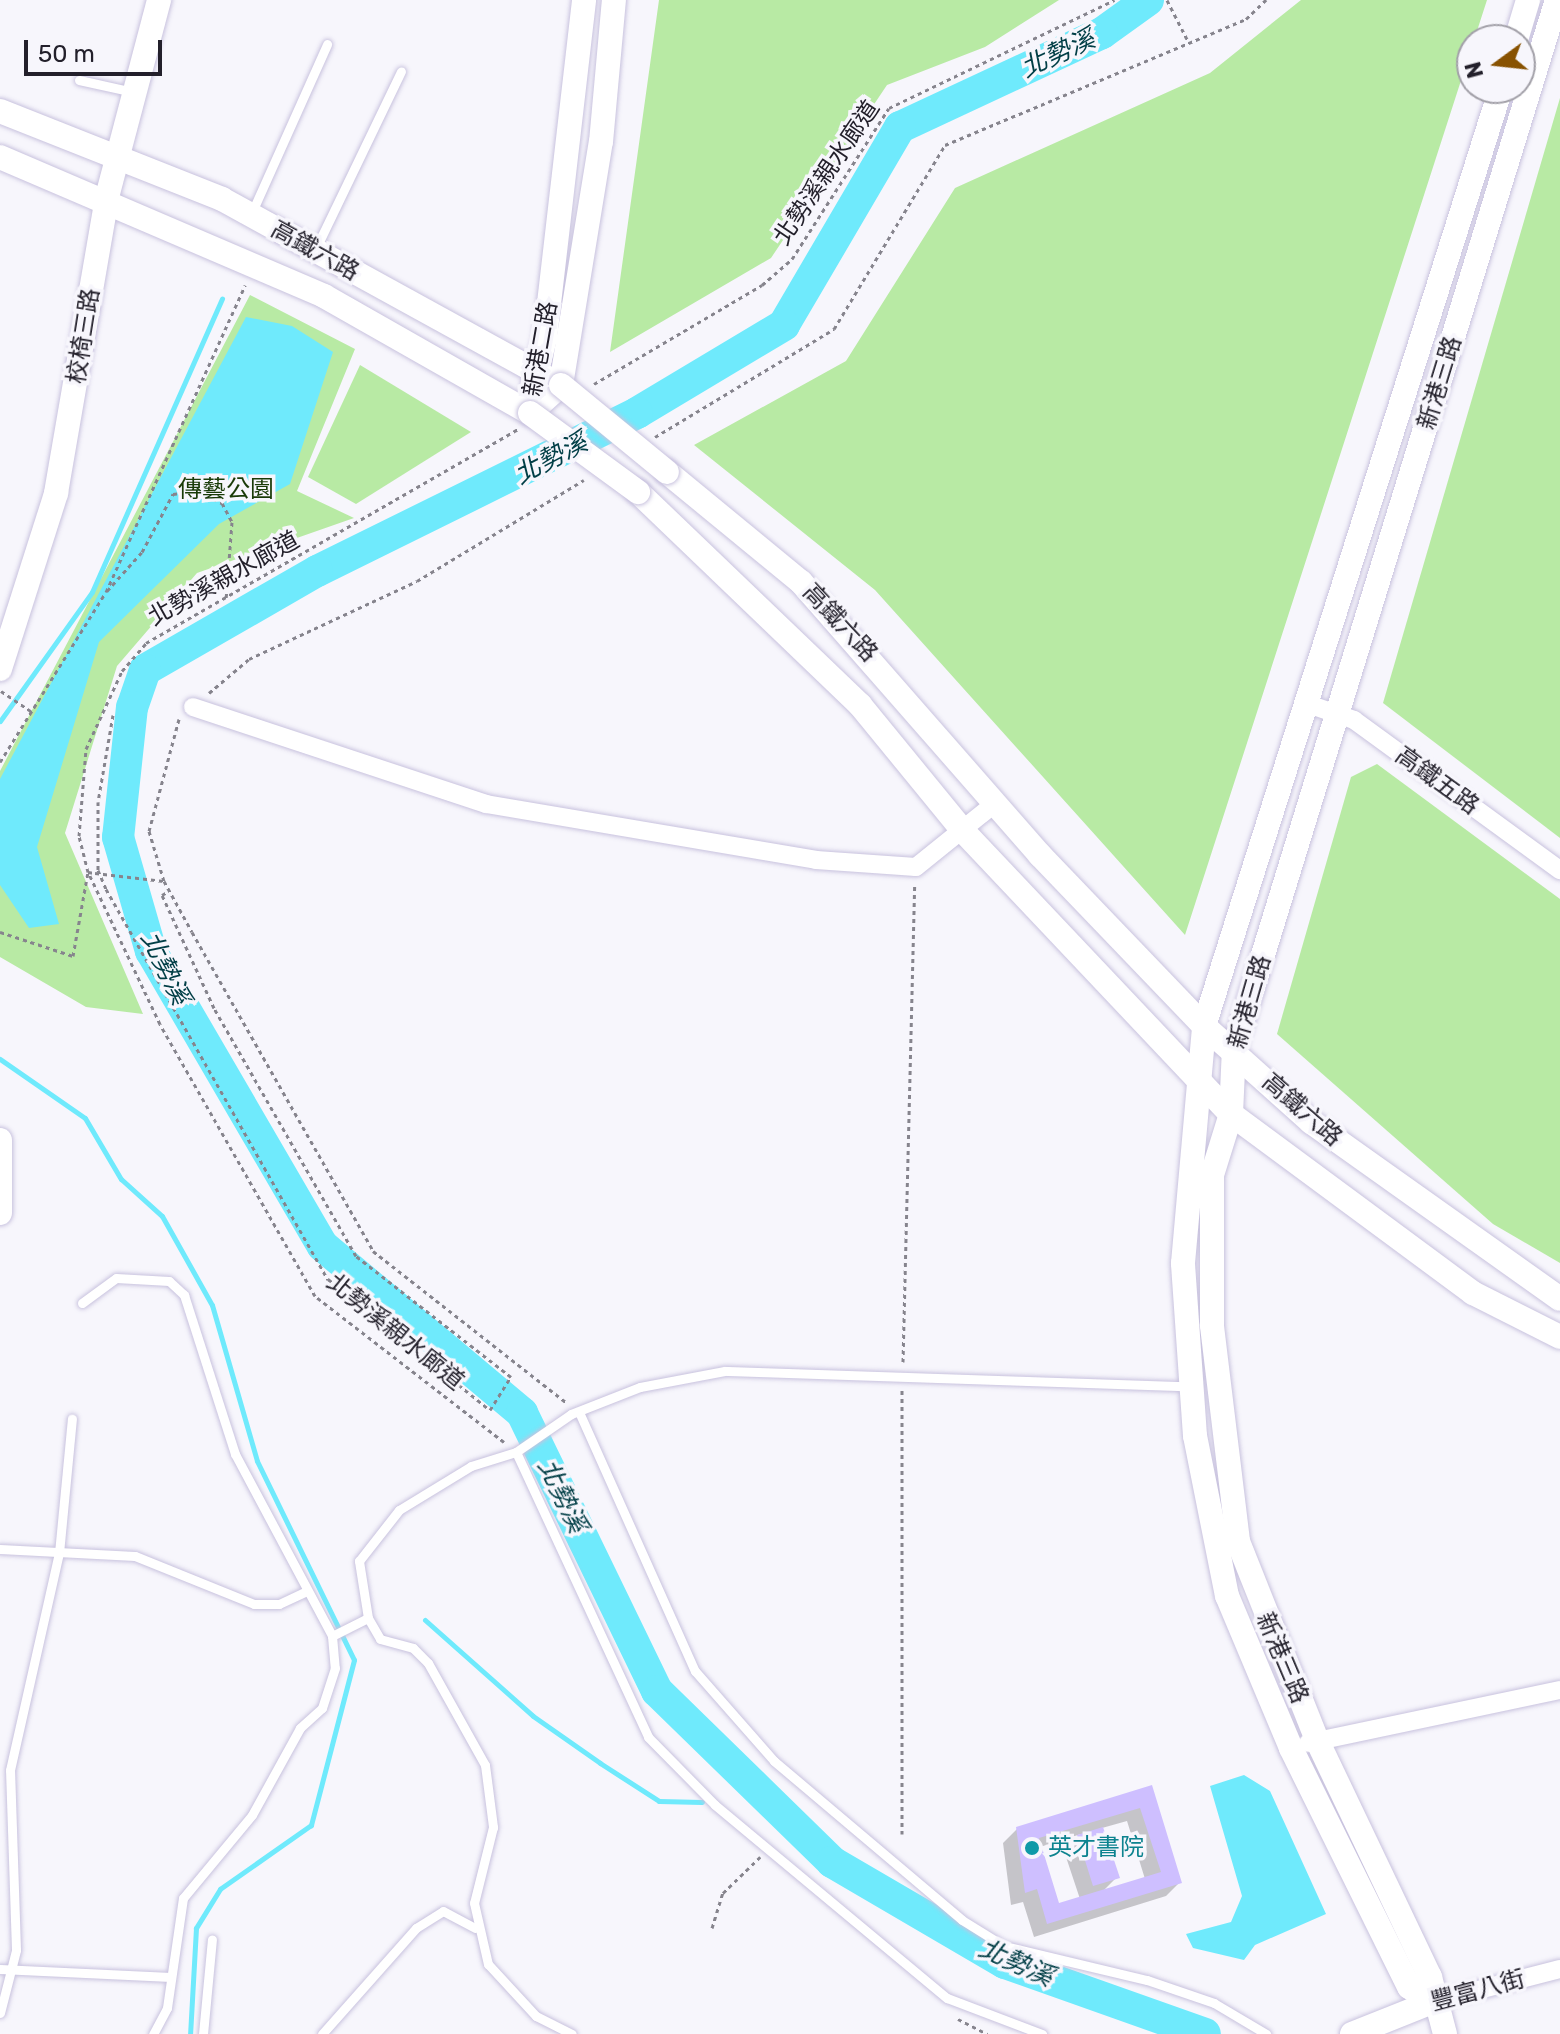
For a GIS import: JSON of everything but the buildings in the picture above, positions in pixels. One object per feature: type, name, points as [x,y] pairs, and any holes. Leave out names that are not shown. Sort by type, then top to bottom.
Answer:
[{"type":"street","name":"校椅三路","points":[[0,669],[56,493],[107,197],[159,0]]},
{"type":"street","name":"新港二路","points":[[530,418],[534,373],[545,338],[584,0]]},
{"type":"street","name":"新港二路","points":[[530,418],[573,387],[614,0]]},
{"type":"street","points":[[1521,24],[1528,0]]},
{"type":"street","name":"新港三路","points":[[1445,2034],[1432,2002],[1430,1977],[1317,1740],[1242,1554],[1223,1452],[1212,1325],[1212,1175],[1231,1114],[1234,1049],[1557,0]]},
{"type":"street","name":"新港三路","points":[[1432,2002],[1409,1987],[1291,1748],[1227,1596],[1205,1509],[1188,1386],[1183,1263],[1204,1026],[1496,104]]},
{"type":"street","name":"高鐵六路","points":[[0,111],[120,155],[250,215],[534,373],[573,387],[667,472],[801,582],[994,804],[1204,1026],[1234,1049],[1311,1122],[1560,1299]]},
{"type":"street","name":"高鐵六路","points":[[0,157],[107,197],[324,296],[530,418],[638,492],[860,705],[964,832],[1231,1114],[1473,1293],[1560,1337]]},
{"type":"street","name":"高鐵五路","points":[[1308,704],[1339,715],[1560,870]]},
{"type":"street","points":[[193,707],[486,804],[816,860],[916,867],[964,832],[994,804]]},
{"type":"street","points":[[0,1140],[0,1213]]},
{"type":"street","points":[[1291,1748],[1560,1690]]},
{"type":"street","name":"豐富八街","points":[[1352,2034],[1432,2002],[1560,1969]]},
{"type":"lane","points":[[250,215],[327,44]]},
{"type":"lane","points":[[315,251],[401,71]]},
{"type":"lane","points":[[79,80],[136,93]]},
{"type":"lane","points":[[82,1303],[116,1278],[169,1281],[184,1295],[226,1434],[333,1636],[335,1668],[322,1708],[300,1728],[252,1815],[183,1898],[171,1977],[153,2034]]},
{"type":"lane","points":[[572,2034],[512,1994],[488,1964],[475,1928],[474,1903],[493,1827],[485,1765],[428,1663],[413,1648],[380,1639],[368,1618],[359,1561],[370,1540],[399,1510],[459,1473],[516,1452],[575,1413],[640,1387],[725,1371],[1188,1386]]},
{"type":"lane","points":[[575,1413],[695,1671],[774,1761],[962,1920],[1004,1946],[1147,1980],[1214,2003],[1266,2034]]},
{"type":"lane","points":[[0,2013],[14,1971],[10,1770],[59,1553],[72,1419]]},
{"type":"lane","points":[[516,1452],[648,1737],[768,1849],[947,1998],[1042,2034]]},
{"type":"lane","points":[[0,1549],[135,1556],[254,1604],[279,1604],[307,1591]]},
{"type":"lane","points":[[333,1636],[368,1618]]},
{"type":"lane","points":[[322,2034],[416,1928],[443,1911],[475,1928]]},
{"type":"lane","points":[[203,2034],[212,1939]]},
{"type":"lane","points":[[0,1969],[171,1977]]},
{"type":"path","name":"北勢溪親水廊道","points":[[573,387],[762,285],[792,259],[889,108],[1114,0]]},
{"type":"path","points":[[1167,0],[1189,43]]},
{"type":"path","points":[[646,443],[834,329],[945,145],[1246,19],[1266,0]]},
{"type":"path","points":[[0,762],[106,592],[248,278]]},
{"type":"path","name":"北勢溪親水廊道","points":[[516,1452],[315,1296],[160,1024],[88,872],[79,836],[86,749],[122,671],[146,643],[226,600],[530,418]]},
{"type":"path","points":[[575,1413],[373,1251],[169,891],[149,831],[174,723],[249,659],[417,581],[592,475]]},
{"type":"path","points":[[106,592],[142,552],[173,494],[199,491],[222,503],[232,522],[226,600]]},
{"type":"path","points":[[0,690],[31,711]]},
{"type":"path","points":[[113,715],[98,802],[98,870],[106,889],[328,1279],[490,1410],[511,1377],[356,1256],[214,1008],[162,895],[169,891]]},
{"type":"path","points":[[902,1834],[897,1596],[916,867]]},
{"type":"path","points":[[0,932],[73,956],[88,872],[164,881]]},
{"type":"path","points":[[712,1928],[723,1893],[768,1849]]},
{"type":"green space","points":[[659,0],[1059,0],[985,47],[887,85],[771,258],[610,352]]},
{"type":"green space","points":[[1301,0],[1487,0],[1479,24],[1456,24],[1456,96],[1185,935],[875,590],[694,445],[846,361],[955,188],[1210,73]]},
{"type":"green space","points":[[1560,98],[1560,838],[1383,703]]},
{"type":"green space","name":"傳藝公園","points":[[250,295],[355,349],[297,491],[354,518],[197,573],[117,666],[65,833],[143,1014],[86,1007],[0,957],[0,771]]},
{"type":"green space","points":[[360,365],[471,432],[356,504],[308,477]]},
{"type":"green space","points":[[1377,764],[1560,899],[1560,1263],[1493,1224],[1277,1034],[1351,777]]},
{"type":"water","points":[[246,317],[292,326],[333,352],[290,484],[219,524],[99,642],[37,847],[59,924],[29,928],[0,885],[0,779]]},
{"type":"water","points":[[1244,1775],[1270,1791],[1326,1914],[1255,1945],[1244,1960],[1193,1948],[1186,1934],[1231,1922],[1242,1896],[1210,1786]]},
{"type":"waterway","name":"北勢溪","points":[[1148,0],[1102,33],[900,127],[784,325],[637,413],[317,571],[145,670],[132,707],[118,837],[151,951],[323,1246],[522,1413],[657,1691],[832,1862],[1005,1963],[1205,2034]]},
{"type":"waterway","points":[[0,721],[92,592],[222,299]]},
{"type":"waterway","points":[[0,1059],[85,1118],[121,1179],[162,1216],[212,1305],[257,1461],[354,1660],[311,1825],[220,1889],[196,1928],[190,2034]]},
{"type":"waterway","points":[[425,1620],[533,1716],[600,1763],[659,1801],[702,1802]]},
{"type":"place","name":"英才書院","points":[[1032,1848]]}]
